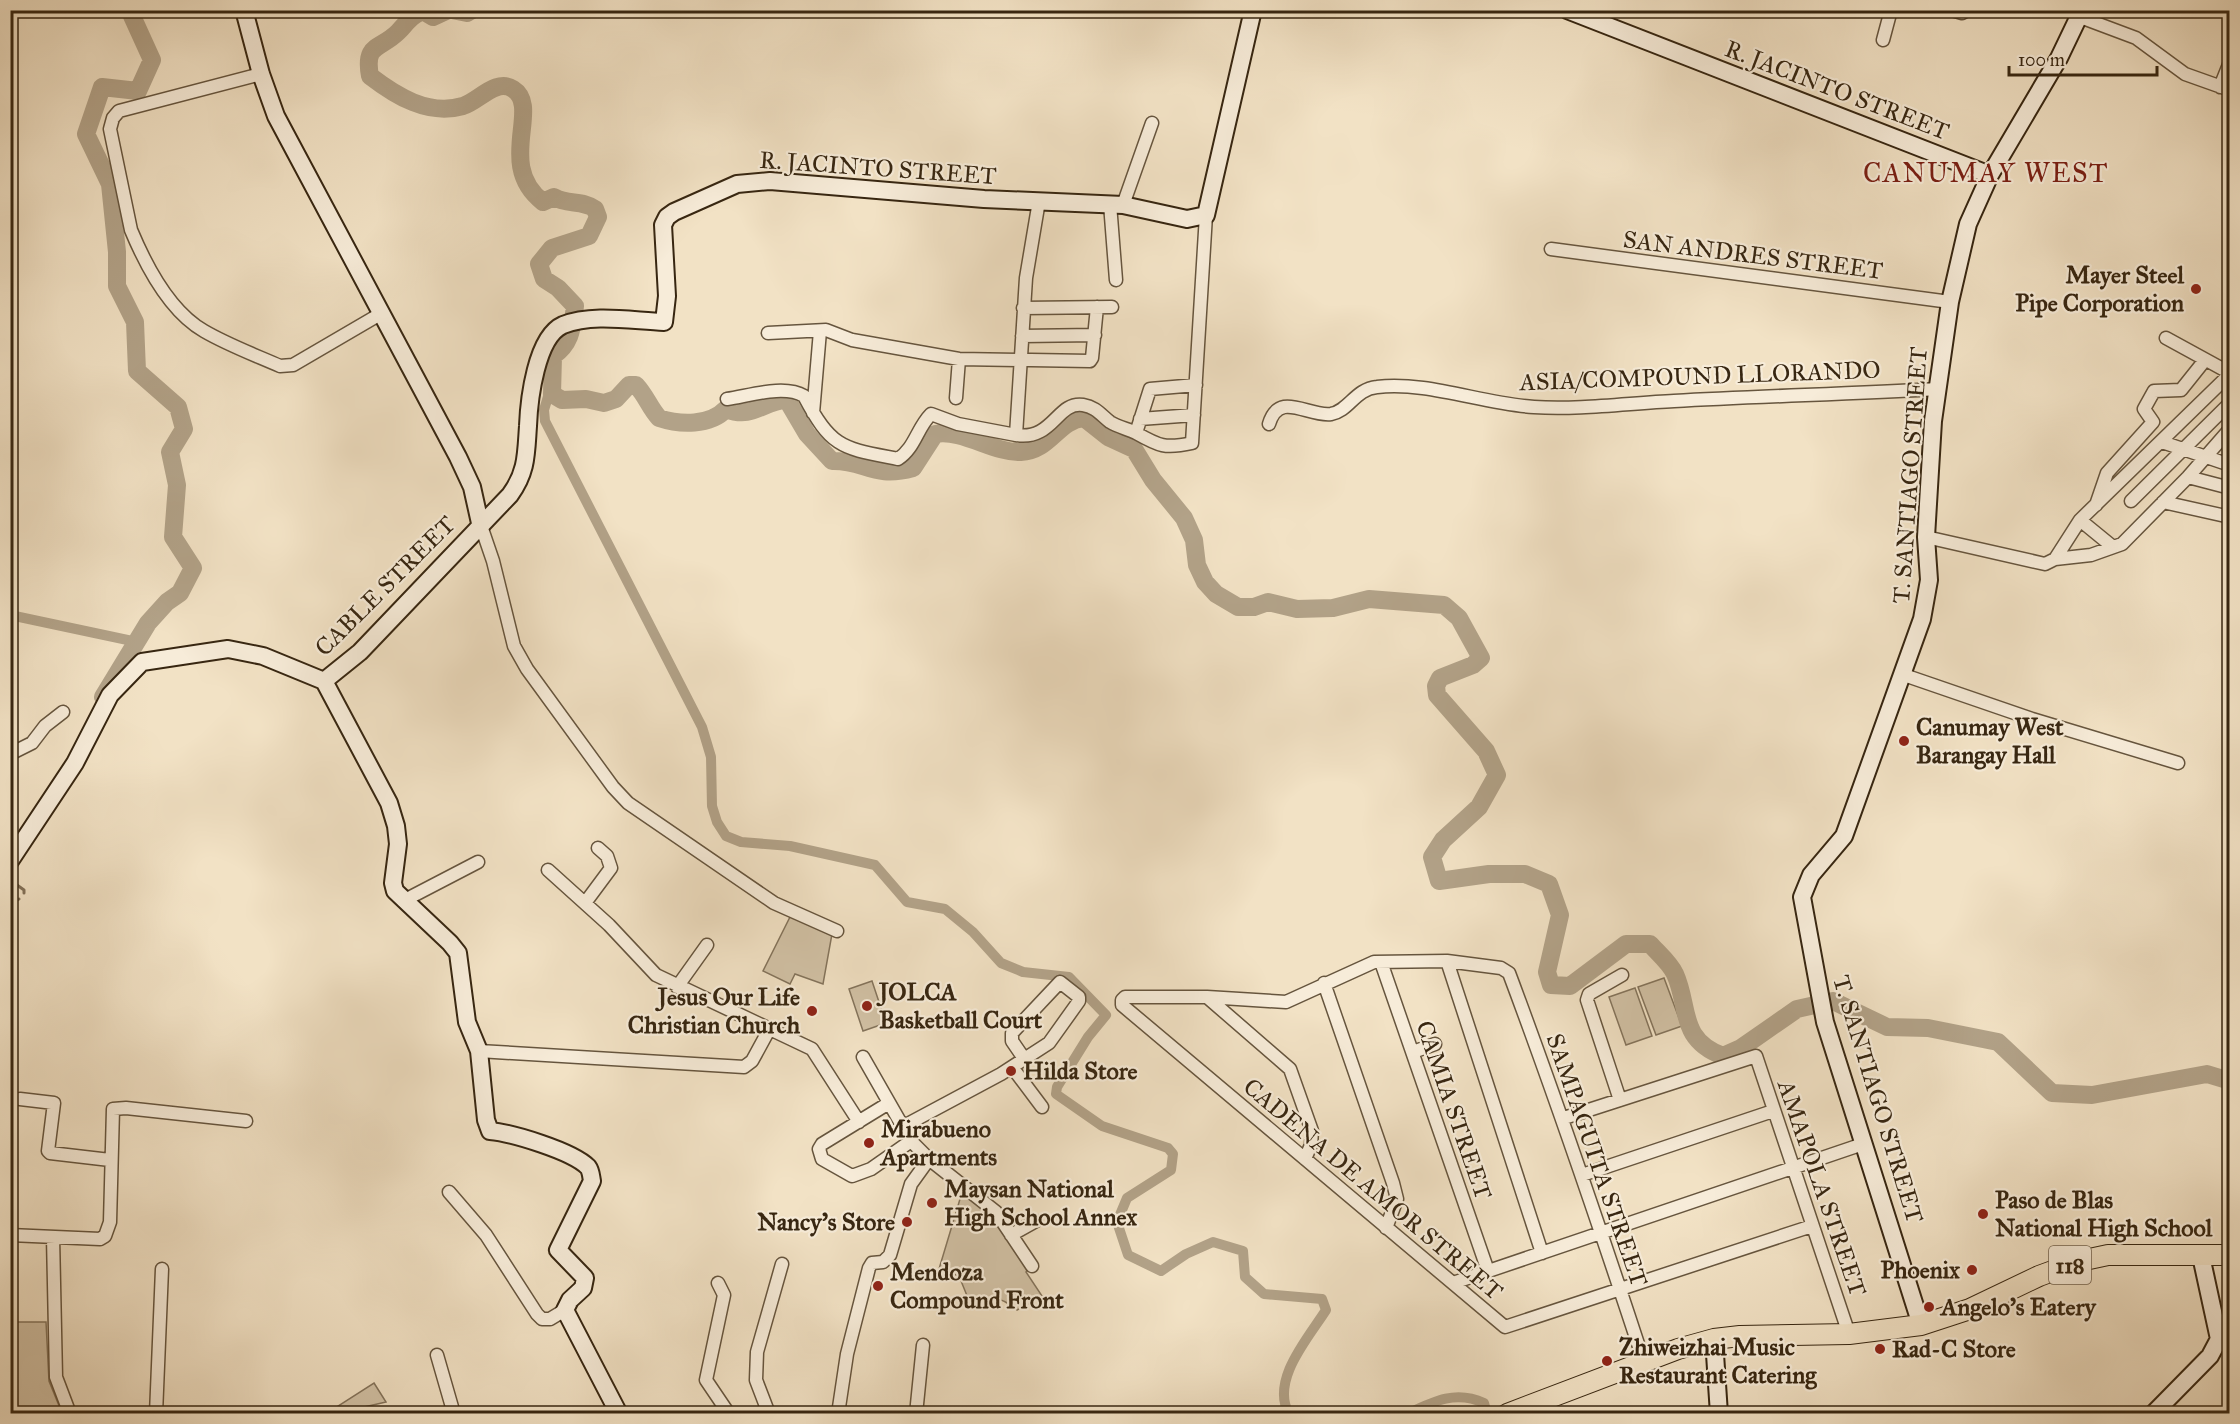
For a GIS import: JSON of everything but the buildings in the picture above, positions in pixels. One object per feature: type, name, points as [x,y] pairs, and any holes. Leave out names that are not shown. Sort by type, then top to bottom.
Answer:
[{"type":"main road","name":"118","points":[[1507,1413],[1644,1362],[1714,1339],[1740,1336],[1849,1334],[1921,1325],[1970,1309],[2039,1276],[2080,1261],[2108,1255],[2229,1256]]},
{"type":"street","points":[[244,10],[261,74],[282,128],[466,472],[493,561],[514,646],[527,669],[613,787],[628,803],[774,903],[837,931]]},
{"type":"street","points":[[727,399],[768,393],[798,392],[804,396],[813,414],[830,438],[838,444],[898,459],[912,447],[925,420],[931,414],[986,431],[1029,437],[1041,432],[1064,411],[1081,404],[1094,408],[1111,423],[1136,433],[1146,441],[1164,447],[1192,443],[1206,215],[1254,10]]},
{"type":"street","name":"R. JACINTO STREET","points":[[1567,10],[1990,175]]},
{"type":"street","points":[[1883,40],[1891,10]]},
{"type":"street","points":[[1952,10],[1962,13],[1966,10]]},
{"type":"street","points":[[2081,14],[2136,38],[2186,74],[2225,89],[2229,62]]},
{"type":"street","name":"T. SANTIAGO STREET","points":[[1921,1325],[1825,1022],[1802,907],[1803,887],[1844,836],[1904,675],[1926,605],[1929,580],[1926,537],[1937,389],[1950,302],[1968,224],[1990,175],[2059,58],[2081,14]]},
{"type":"street","points":[[261,74],[119,111],[113,118],[110,129],[131,230],[136,243],[163,291],[190,320],[203,331],[280,366],[293,365],[382,314]]},
{"type":"street","points":[[1116,280],[1117,204],[1152,123]]},
{"type":"street","name":"R. JACINTO STREET","points":[[480,524],[510,495],[521,480],[526,463],[529,412],[538,364],[542,349],[555,330],[564,325],[600,319],[664,322],[667,296],[663,225],[667,218],[714,192],[737,184],[770,181],[1039,201],[1117,204],[1187,219],[1206,215]]},
{"type":"street","points":[[1016,435],[1023,308],[1039,201]]},
{"type":"street","name":"SAN ANDRES STREET","points":[[1551,249],[1950,302]]},
{"type":"street","points":[[768,333],[820,331],[852,340],[959,359],[1090,361],[1097,307]]},
{"type":"street","points":[[1023,308],[1112,307]]},
{"type":"street","points":[[813,414],[820,331]]},
{"type":"street","points":[[1022,336],[1095,335]]},
{"type":"street","points":[[2055,559],[2080,520],[2229,374],[2166,338]]},
{"type":"street","points":[[956,398],[959,359]]},
{"type":"street","points":[[2096,506],[2107,473],[2153,422],[2144,409],[2154,391],[2181,390],[2205,360]]},
{"type":"street","points":[[1136,433],[1150,389],[1196,385]]},
{"type":"street","name":"ASIA/COMPOUND LLORANDO","points":[[1269,424],[1272,416],[1280,408],[1293,406],[1310,412],[1332,414],[1346,407],[1360,392],[1374,387],[1402,386],[1534,407],[1937,389]]},
{"type":"street","points":[[2131,501],[2229,403]]},
{"type":"street","points":[[1140,419],[1194,415]]},
{"type":"street","points":[[1926,537],[2045,564],[2055,559],[2091,555],[2122,544],[2188,477],[2229,429]]},
{"type":"street","points":[[2162,442],[2229,464]]},
{"type":"street","points":[[2188,477],[2229,488]]},
{"type":"street","points":[[2163,502],[2229,517]]},
{"type":"street","points":[[2080,520],[2113,547]]},
{"type":"street","name":"CABLE STREET","points":[[324,681],[360,652],[480,524]]},
{"type":"street","points":[[10,861],[75,763],[110,695],[142,662],[228,649],[263,656],[324,681],[389,803],[396,826],[398,844],[393,883],[395,891],[455,948],[467,1022],[479,1051],[486,1120],[490,1131],[516,1134],[549,1148],[588,1167],[591,1174],[591,1181],[559,1247],[560,1254],[585,1278],[583,1288],[570,1300],[565,1311],[550,1319],[542,1318],[537,1314],[486,1235],[449,1192]]},
{"type":"street","points":[[1904,675],[2032,719],[2178,764]]},
{"type":"street","points":[[10,754],[32,742],[45,726],[63,712]]},
{"type":"street","points":[[585,903],[611,868],[610,861],[598,848]]},
{"type":"street","points":[[403,901],[478,862]]},
{"type":"street","points":[[548,870],[609,925],[646,968],[677,987],[812,1049],[859,1122]]},
{"type":"street","points":[[677,987],[707,945]]},
{"type":"street","name":"CAMIA STREET","points":[[1381,962],[1488,1271]]},
{"type":"street","points":[[1206,997],[1286,1002],[1368,963],[1447,962],[1542,1253]]},
{"type":"street","name":"SAMPAGUITA STREET","points":[[1447,962],[1501,968],[1509,973],[1564,1118],[1644,1362]]},
{"type":"street","points":[[1564,1118],[1620,1100],[1587,1000],[1589,993],[1622,975]]},
{"type":"street","points":[[902,1127],[1012,1067],[1024,1060],[1049,1043],[1079,1001],[1079,997],[1060,982],[1012,1033],[1012,1041],[1024,1060]]},
{"type":"street","points":[[1324,983],[1393,1183],[1397,1199],[1386,1228]]},
{"type":"street","name":"CADENA DE AMOR STREET","points":[[1206,997],[1125,997],[1122,1005],[1505,1327],[1620,1289]]},
{"type":"street","points":[[1206,997],[1290,1069],[1312,1131],[1311,1145],[1305,1159]]},
{"type":"street","points":[[479,1051],[744,1067],[752,1060],[770,1028]]},
{"type":"street","points":[[1413,1052],[1435,1044]]},
{"type":"street","name":"AMAPOLA STREET","points":[[1620,1100],[1756,1056],[1849,1334]]},
{"type":"street","points":[[863,1057],[911,1141],[929,1159],[996,1212],[1032,1266]]},
{"type":"street","points":[[1012,1067],[1042,1107]]},
{"type":"street","points":[[20,1099],[54,1103],[48,1151],[50,1153],[110,1160]]},
{"type":"street","points":[[889,1103],[822,1144],[819,1149],[822,1159],[852,1176],[871,1169],[911,1141]]},
{"type":"street","points":[[10,1235],[100,1239],[108,1232],[112,1113],[118,1107],[246,1121]]},
{"type":"street","points":[[1582,1175],[1773,1111]]},
{"type":"street","points":[[1453,1283],[1863,1143]]},
{"type":"street","points":[[838,1413],[847,1354],[869,1268],[872,1263],[883,1262],[890,1255],[911,1184],[929,1159]]},
{"type":"street","points":[[1011,1235],[1036,1221]]},
{"type":"street","points":[[1620,1289],[1812,1226]]},
{"type":"street","points":[[53,1237],[56,1377],[70,1413]]},
{"type":"street","points":[[2153,1413],[2210,1356],[2219,1339],[2201,1256]]},
{"type":"street","points":[[769,1413],[756,1380],[757,1352],[782,1264]]},
{"type":"street","points":[[156,1413],[162,1269]]},
{"type":"street","points":[[718,1283],[724,1295],[706,1380],[729,1413]]},
{"type":"street","points":[[565,1311],[619,1413]]},
{"type":"street","points":[[1714,1339],[1719,1413]]},
{"type":"street","points":[[916,1413],[922,1345]]},
{"type":"street","points":[[437,1355],[454,1413]]},
{"type":"shaded area","points":[[791,915],[832,934],[823,984],[795,974],[790,984],[763,971]]},
{"type":"shaded area","points":[[1664,978],[1682,1026],[1656,1035],[1638,987]]},
{"type":"shaded area","name":"JOLCA Basketball Court","points":[[872,981],[886,1023],[863,1031],[849,989]]},
{"type":"shaded area","points":[[1635,988],[1652,1036],[1626,1045],[1609,997]]},
{"type":"shaded area","points":[[963,1189],[993,1213],[1029,1267],[1026,1272],[1042,1296],[1017,1310],[995,1298],[970,1303],[959,1276],[939,1269]]},
{"type":"shaded area","points":[[11,1322],[46,1322],[49,1381],[62,1413],[11,1413]]},
{"type":"shaded area","points":[[374,1383],[386,1402],[360,1408],[355,1413],[339,1413],[338,1406]]},
{"type":"waterway","points":[[103,697],[148,623],[167,602],[180,593],[193,568],[173,537],[177,485],[170,452],[184,429],[178,407],[137,371],[135,322],[117,286],[117,252],[110,184],[86,134],[102,87],[138,91],[152,60],[132,16],[134,10]]},
{"type":"waterway","points":[[448,10],[433,17],[423,11],[419,13],[391,38],[375,48],[369,58],[370,76],[402,97],[437,108],[463,106],[500,86],[513,89],[521,98],[523,109],[520,155],[522,171],[529,187],[543,202],[554,197],[586,204],[595,209],[598,217],[589,236],[552,248],[539,264],[544,279],[558,288],[575,306],[568,340],[553,356],[552,394],[562,400],[586,399],[604,403],[616,399],[629,385],[636,385],[659,418],[685,423],[712,419],[726,409],[736,412],[751,411],[771,403],[787,400],[807,434],[832,461],[843,461],[888,471],[913,468],[935,434],[956,435],[1000,449],[1021,452],[1039,447],[1067,424],[1084,418],[1108,437],[1134,449],[1153,480],[1184,518],[1194,540],[1197,565],[1205,582],[1216,594],[1238,607],[1254,607],[1268,602],[1297,609],[1333,608],[1369,599],[1444,605],[1459,618],[1481,658],[1473,665],[1440,678],[1436,686],[1437,695],[1486,751],[1497,775],[1479,807],[1443,840],[1432,857],[1439,881],[1489,874],[1525,874],[1549,884],[1560,915],[1547,972],[1551,985],[1570,986],[1626,944],[1650,944],[1675,974],[1692,1031],[1699,1041],[1723,1056],[1741,1048],[1797,1009],[1833,1001],[1887,1027],[1928,1028],[1998,1042],[2052,1093],[2092,1095],[2207,1074],[2230,1081]]},
{"type":"waterway","points":[[452,10],[467,13],[472,10]]},
{"type":"waterway","points":[[552,383],[544,410],[545,421],[702,727],[711,757],[712,806],[717,822],[726,836],[741,842],[790,846],[875,865],[907,902],[945,909],[973,932],[1001,963],[1023,972],[1069,977],[1106,1015],[1088,1037],[1057,1087],[1056,1094],[1102,1126],[1168,1148],[1173,1154],[1171,1170],[1127,1198],[1117,1222],[1128,1255],[1161,1271],[1186,1254],[1213,1242],[1243,1251],[1245,1277],[1264,1294],[1322,1299],[1326,1310],[1294,1359],[1288,1373],[1284,1387],[1284,1401],[1289,1414]]},
{"type":"waterway","points":[[10,615],[137,642]]},
{"type":"waterway","points":[[10,880],[24,890],[24,893]]},
{"type":"waterway","points":[[10,904],[19,899]]},
{"type":"waterway","points":[[1407,1414],[1436,1401],[1454,1397],[1464,1397],[1484,1403],[1487,1414]]},
{"type":"place","name":"Mayer Steel Pipe Corporation","points":[[2196,289]]},
{"type":"place","name":"Canumay West Barangay Hall","points":[[1904,741]]},
{"type":"place","name":"JOLCA Basketball Court","points":[[867,1006]]},
{"type":"place","name":"Jesus Our Life Christian Church","points":[[812,1011]]},
{"type":"place","name":"Hilda Store","points":[[1011,1071]]},
{"type":"place","name":"Mirabueno Apartments","points":[[869,1143]]},
{"type":"place","name":"Maysan National High School Annex","points":[[932,1203]]},
{"type":"place","name":"Paso de Blas National High School","points":[[1983,1214]]},
{"type":"place","name":"Nancy's Store","points":[[907,1222]]},
{"type":"place","name":"Phoenix","points":[[1972,1270]]},
{"type":"place","name":"Mendoza Compound Front","points":[[878,1286]]},
{"type":"place","name":"Angelo's Eatery","points":[[1929,1307]]},
{"type":"place","name":"Rad-C Store","points":[[1880,1349]]},
{"type":"place","name":"Zhiweizhai Music Restaurant Catering","points":[[1607,1361]]},
{"type":"district","name":"CANUMAY WEST","points":[[1986,172]]}]
